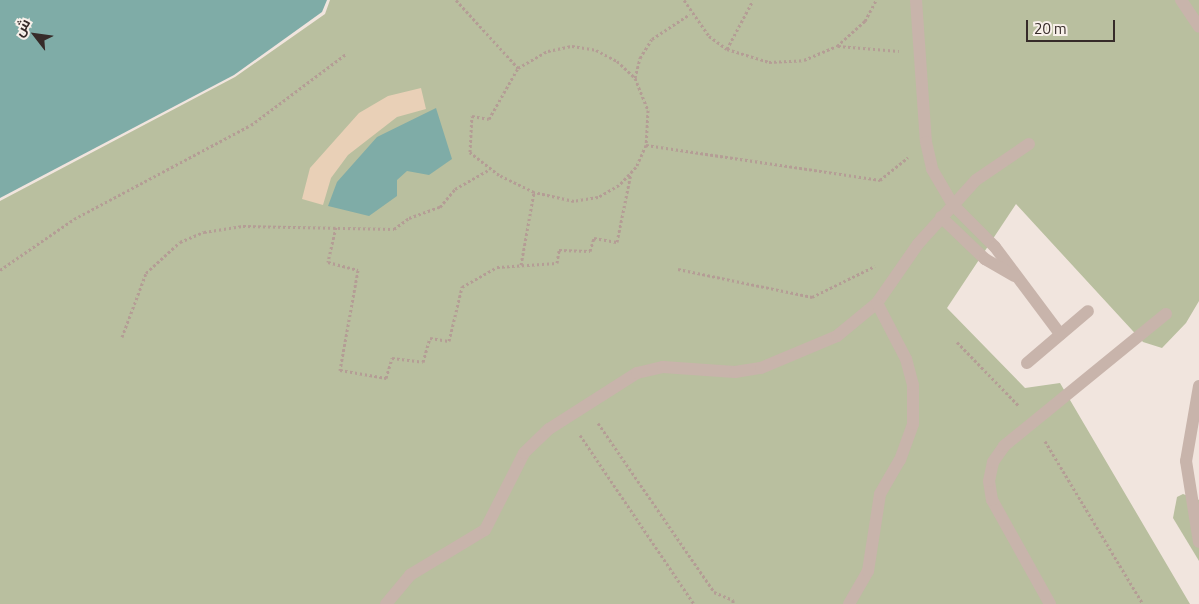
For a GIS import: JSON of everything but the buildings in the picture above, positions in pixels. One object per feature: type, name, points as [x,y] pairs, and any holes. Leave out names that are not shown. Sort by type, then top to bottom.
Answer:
[{"type":"lane","points":[[916,0],[922,52],[926,142],[936,178],[953,205],[995,247],[1014,276],[1060,334]]},
{"type":"lane","points":[[1181,0],[1199,27]]},
{"type":"lane","points":[[386,604],[410,575],[485,530],[524,453],[567,416],[649,369],[735,372],[788,361],[837,336],[876,303],[941,217],[976,180],[1029,144]]},
{"type":"lane","points":[[941,217],[985,259],[1014,276]]},
{"type":"lane","points":[[849,604],[868,571],[880,494],[900,460],[913,424],[913,385],[906,359],[876,303]]},
{"type":"lane","points":[[1027,363],[1088,310]]},
{"type":"lane","points":[[1050,604],[1000,516],[989,481],[993,462],[1004,446],[1166,314]]},
{"type":"lane","points":[[1198,533],[1186,461],[1199,386]]},
{"type":"path","points":[[456,0],[518,68]]},
{"type":"path","points":[[684,0],[690,14],[727,49],[769,62],[804,60],[837,46],[865,21],[876,0]]},
{"type":"path","points":[[727,49],[753,0]]},
{"type":"path","points":[[635,78],[640,58],[652,39],[690,14]]},
{"type":"path","points":[[336,227],[328,262],[358,270],[340,370],[386,378],[392,358],[423,362],[430,338],[449,341],[462,287],[497,267],[557,263],[559,250],[590,251],[594,238],[616,242],[631,173],[646,145],[648,110],[635,78],[617,61],[596,50],[572,46],[548,51],[518,68],[490,119],[472,116],[470,152],[490,168],[534,192],[574,201],[598,197],[631,173]]},
{"type":"path","points":[[837,46],[922,52]]},
{"type":"path","points":[[0,270],[74,219],[251,125],[346,54]]},
{"type":"path","points":[[646,145],[880,180],[926,142]]},
{"type":"path","points":[[122,337],[146,273],[180,242],[221,228],[336,227],[394,229],[409,218],[440,208],[455,189],[490,168]]},
{"type":"path","points":[[521,265],[534,192]]},
{"type":"path","points":[[678,269],[812,297],[883,262]]},
{"type":"path","points":[[957,342],[1034,422],[1143,604]]},
{"type":"path","points":[[586,404],[714,592],[733,600],[733,604]]},
{"type":"path","points":[[567,416],[694,604]]},
{"type":"green space","points":[[330,0],[1199,0],[1199,301],[1186,323],[1162,348],[1143,342],[1016,204],[947,308],[1025,388],[1060,383],[1190,604],[0,604],[0,201],[235,77],[325,14]]},
{"type":"green space","points":[[1183,494],[1199,500],[1199,561],[1173,518],[1177,497]]},
{"type":"sand","points":[[421,88],[426,109],[397,117],[348,155],[331,178],[323,205],[302,199],[310,168],[359,113],[388,96]]},
{"type":"water","points":[[0,0],[327,0],[322,12],[234,75],[0,198]]},
{"type":"water","points":[[436,108],[452,159],[429,175],[407,171],[397,180],[397,196],[369,216],[328,206],[337,182],[377,137]]}]
